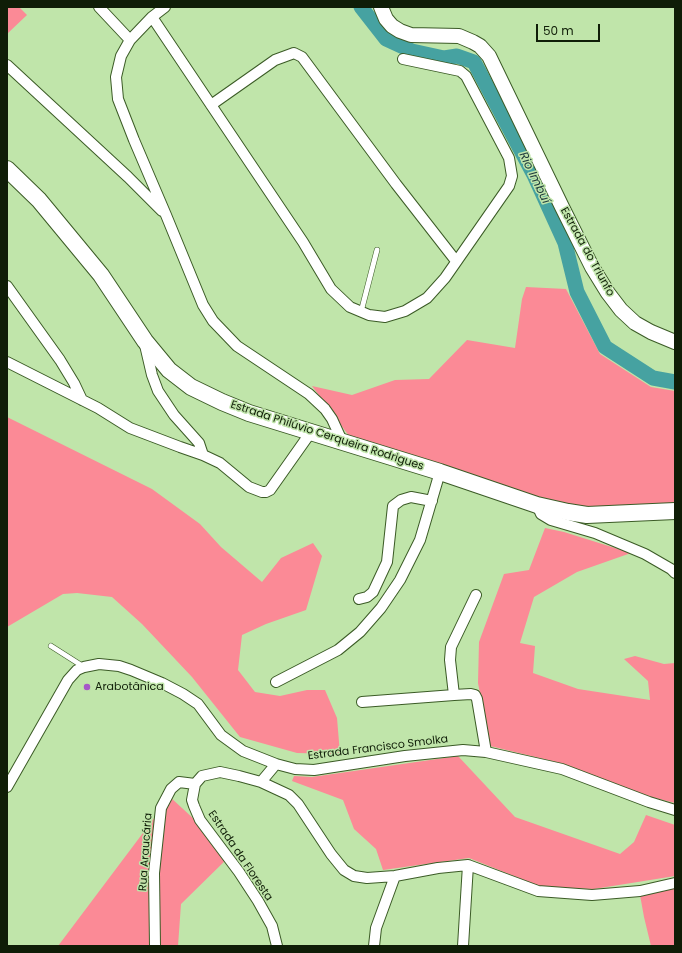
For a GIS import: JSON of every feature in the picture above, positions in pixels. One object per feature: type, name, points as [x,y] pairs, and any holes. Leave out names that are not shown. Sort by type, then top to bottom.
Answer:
[{"type":"main road","name":"Estrada Philúvio Cerqueira Rodrigues","points":[[7,169],[39,200],[102,275],[144,342],[169,370],[191,387],[249,413],[440,472],[537,505],[587,515],[675,511]]},
{"type":"street","points":[[99,7],[130,40]]},
{"type":"street","points":[[165,7],[152,17],[130,40],[121,56],[116,77],[118,99],[203,305],[213,321],[237,346],[309,394],[326,409],[342,441]]},
{"type":"street","name":"Estrada do Triunfo","points":[[381,7],[386,19],[392,26],[400,31],[411,35],[458,36],[480,46],[492,62],[592,266],[608,293],[621,310],[635,322],[650,332],[675,342]]},
{"type":"street","points":[[152,17],[298,235],[331,289],[350,307],[369,315],[385,317],[405,311],[427,298],[445,278],[509,186],[512,176],[509,158],[466,76],[460,71],[403,59]]},
{"type":"street","points":[[211,105],[275,60],[294,53],[302,57],[391,177],[456,261]]},
{"type":"street","points":[[7,65],[128,177],[166,215]]},
{"type":"street","points":[[7,286],[60,360],[82,400]]},
{"type":"street","points":[[144,342],[152,375],[158,391],[174,415],[199,443],[203,455]]},
{"type":"street","points":[[7,362],[82,400],[130,428],[203,455],[220,463],[249,487],[262,492],[270,490],[311,432]]},
{"type":"street","points":[[276,682],[338,650],[360,632],[381,608],[400,580],[420,540],[440,472]]},
{"type":"street","points":[[359,598],[367,597],[373,592],[387,562],[393,506],[401,500],[411,497],[432,501]]},
{"type":"street","points":[[537,505],[541,514],[551,520],[595,533],[645,554],[675,572]]},
{"type":"street","points":[[454,695],[450,660],[451,647],[476,595]]},
{"type":"street","name":"Estrada Francisco Smolka","points":[[84,667],[99,664],[119,666],[162,683],[198,704],[221,735],[243,751],[276,764],[295,769],[314,770],[405,756],[463,750],[486,752],[562,769],[649,802],[675,810]]},
{"type":"street","points":[[7,787],[68,680],[77,670],[84,667]]},
{"type":"street","points":[[362,702],[454,695],[475,695],[477,699],[486,752]]},
{"type":"street","points":[[261,782],[276,764]]},
{"type":"street","points":[[195,784],[202,776],[220,772],[261,782],[289,795],[298,804],[318,837],[344,870],[354,876],[395,876],[438,868],[468,866],[538,891],[592,895],[640,891],[675,883]]},
{"type":"street","name":"Rua Araucária","points":[[155,946],[154,873],[160,808],[171,789],[180,782],[195,784]]},
{"type":"street","name":"Estrada da Floresta","points":[[195,784],[192,800],[200,820],[239,872],[258,901],[272,926],[277,946]]},
{"type":"street","points":[[464,946],[468,866]]},
{"type":"street","points":[[374,946],[376,928],[395,876]]},
{"type":"lane","points":[[361,312],[378,250]]},
{"type":"lane","points":[[52,646],[84,667]]},
{"type":"shaded area","points":[[7,7],[19,7],[27,15],[7,34]]},
{"type":"shaded area","points":[[526,287],[566,289],[600,354],[651,387],[675,391],[675,507],[593,509],[536,496],[349,436],[312,386],[352,395],[395,380],[429,379],[467,340],[515,348],[522,299]]},
{"type":"shaded area","points":[[7,417],[152,489],[200,524],[221,547],[262,582],[281,558],[313,543],[322,556],[306,610],[266,624],[242,635],[238,670],[255,692],[280,696],[307,690],[325,690],[337,718],[340,754],[297,753],[240,737],[192,677],[142,624],[112,597],[77,593],[63,594],[7,627]]},
{"type":"shaded area","points":[[545,528],[564,532],[631,553],[577,572],[534,597],[520,643],[535,646],[533,673],[578,689],[650,700],[648,681],[624,659],[635,656],[664,664],[675,663],[675,803],[643,795],[564,764],[490,746],[478,683],[479,642],[504,574],[529,570]]},
{"type":"shaded area","points":[[458,756],[515,817],[620,854],[634,842],[646,815],[675,825],[675,876],[594,889],[541,887],[469,858],[383,870],[376,849],[354,829],[343,800],[292,781],[294,776],[312,777]]},
{"type":"shaded area","points":[[170,797],[232,854],[181,904],[178,946],[58,946]]},
{"type":"shaded area","points":[[675,887],[675,946],[651,946],[640,895]]},
{"type":"waterway","name":"Rio Imbuí","points":[[361,7],[386,39],[412,51],[444,58],[457,56],[474,62],[534,175],[565,243],[577,292],[605,347],[653,378],[675,382]]},
{"type":"place","name":"Arabotânica","points":[[87,687]]}]
